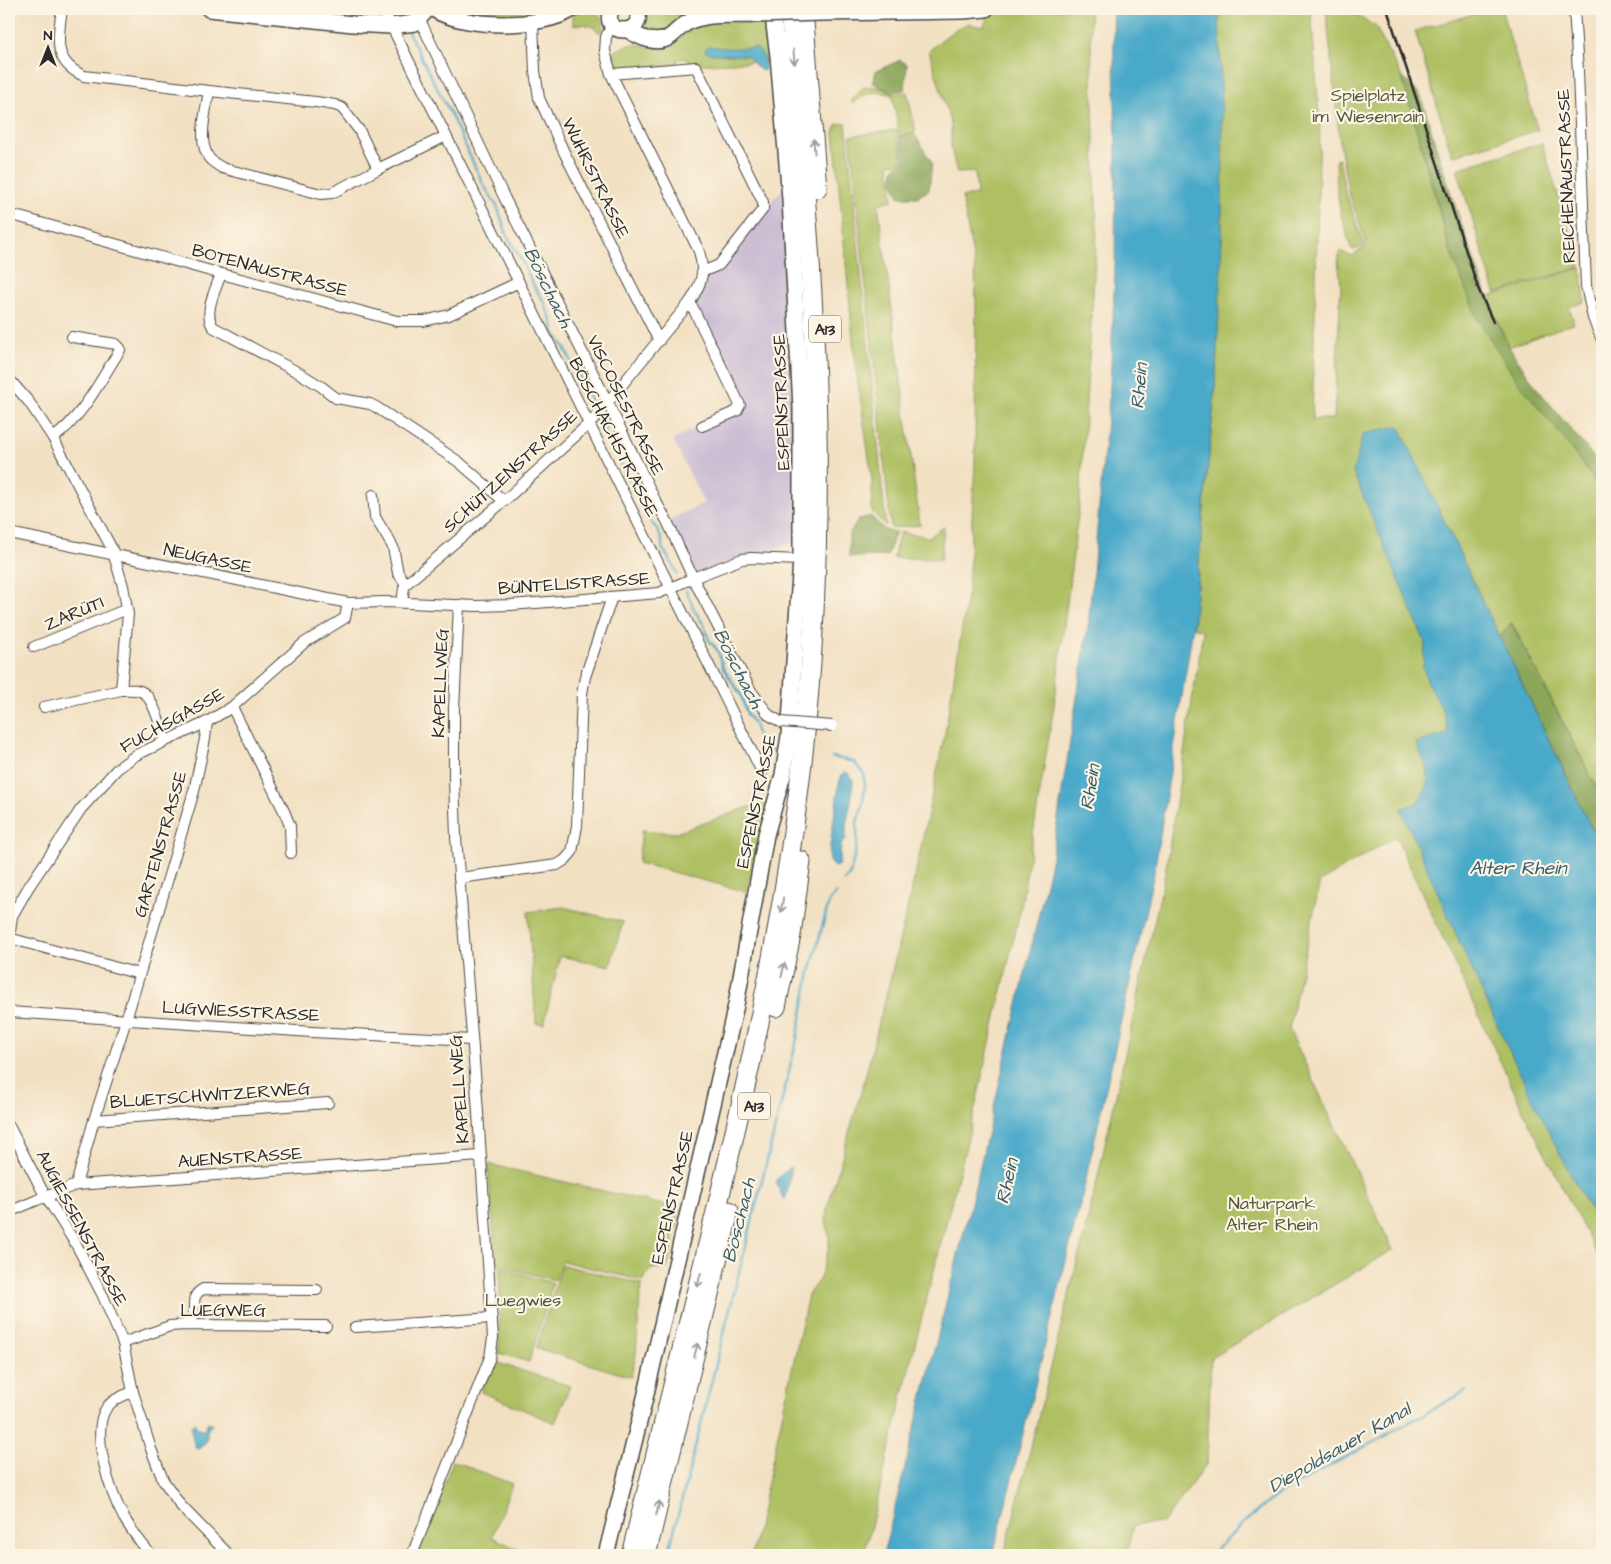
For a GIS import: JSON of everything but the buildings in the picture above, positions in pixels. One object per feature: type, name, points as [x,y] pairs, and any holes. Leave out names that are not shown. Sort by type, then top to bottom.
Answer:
[{"type":"highway","name":"A13","points":[[631,1555],[724,1179],[756,1040],[777,937],[801,771],[808,696],[817,512],[816,404],[812,299],[790,9]]},
{"type":"highway","name":"A13","points":[[646,1555],[742,1160],[789,945],[817,739],[827,602],[829,510],[828,402],[816,170],[812,11]]},
{"type":"highway","name":"A13","points":[[624,1555],[672,1356],[690,1315]]},
{"type":"street","points":[[62,9],[58,38],[60,51],[66,64],[73,71],[84,76],[316,102],[342,108],[359,130],[378,169]]},
{"type":"street","points":[[209,9],[338,23],[394,26],[421,17]]},
{"type":"street","name":"BÖSCHACHSTRASSE","points":[[383,9],[394,26],[446,136],[591,420],[670,589],[762,772]]},
{"type":"street","points":[[433,9],[450,17],[469,22],[533,22],[553,18],[573,9]]},
{"type":"street","name":"ESPENSTRASSE","points":[[606,1555],[645,1398],[736,1005],[766,835],[783,775],[789,736],[801,560],[802,408],[796,291],[778,56],[772,9]]},
{"type":"street","points":[[611,74],[616,72],[696,67],[763,202],[763,209],[719,265],[702,272],[699,251],[611,74],[606,59],[606,37],[623,17],[640,38],[660,41],[667,39],[685,24],[707,17],[812,11],[963,11],[986,9]]},
{"type":"street","name":"REICHENAUSTRASSE","points":[[1574,9],[1586,286],[1591,311],[1602,340]]},
{"type":"street","name":"VISCOSESTRASSE","points":[[421,17],[505,199],[751,691],[769,715],[781,722],[832,726]]},
{"type":"street","name":"WUHRSTRASSE","points":[[533,22],[535,71],[539,98],[564,152],[659,340]]},
{"type":"street","points":[[209,91],[203,137],[204,150],[211,160],[222,168],[321,194],[332,193],[446,136]]},
{"type":"street","name":"BOTENAUSTRASSE","points":[[9,214],[396,321],[424,321],[449,315],[519,282]]},
{"type":"street","name":"SCHÜTZENSTRASSE","points":[[406,584],[504,501],[591,420],[690,302],[698,288],[702,272]]},
{"type":"street","points":[[221,274],[209,310],[210,322],[213,327],[301,374],[336,398],[376,406],[459,462],[504,501]]},
{"type":"street","points":[[690,302],[740,406],[737,411],[702,426]]},
{"type":"street","points":[[53,438],[75,419],[120,350],[116,344],[72,337]]},
{"type":"street","points":[[9,380],[28,402],[53,438],[104,531],[113,555],[124,586],[128,614],[121,690]]},
{"type":"street","points":[[372,495],[375,517],[393,547],[398,574],[406,584],[402,602]]},
{"type":"street","name":"NEUGASSE","points":[[9,533],[348,603],[402,602]]},
{"type":"street","name":"BÜNTELISTRASSE","points":[[402,602],[511,605],[612,598],[659,593],[721,566],[752,558],[801,560]]},
{"type":"street","points":[[459,878],[557,865],[572,852],[577,826],[582,694],[585,677],[612,598]]},
{"type":"street","name":"FUCHSGASSE","points":[[9,939],[10,915],[64,832],[117,769],[136,755],[207,722],[232,707],[304,643],[342,621],[345,618],[348,603]]},
{"type":"street","name":"KAPELLWEG","points":[[412,1555],[490,1357],[493,1338],[459,878],[454,778],[454,709],[459,605]]},
{"type":"street","name":"ZARÜTI","points":[[34,647],[127,609]]},
{"type":"street","points":[[44,707],[121,690],[134,689],[143,692],[150,699],[165,740]]},
{"type":"street","points":[[232,707],[287,818],[290,826],[291,853]]},
{"type":"street","name":"GARTENSTRASSE","points":[[76,1185],[194,791],[207,722]]},
{"type":"street","points":[[9,939],[139,974]]},
{"type":"street","name":"LUGWIESSTRASSE","points":[[9,1012],[472,1040]]},
{"type":"street","name":"BLUETSCHWITZERWEG","points":[[94,1120],[328,1103]]},
{"type":"street","name":"AUGIESSENSTRASSE","points":[[9,1126],[46,1197],[76,1244],[103,1296],[123,1343],[133,1392],[163,1480],[181,1506],[229,1555]]},
{"type":"street","name":"AUENSTRASSE","points":[[9,1212],[76,1185],[480,1156]]},
{"type":"street","points":[[185,1325],[191,1321],[194,1315],[194,1297],[204,1289],[317,1290]]},
{"type":"street","points":[[355,1327],[492,1318]]},
{"type":"street","name":"LUEGWEG","points":[[123,1343],[170,1326],[326,1326]]},
{"type":"street","points":[[133,1392],[123,1396],[107,1407],[102,1419],[102,1446],[106,1470],[123,1516],[135,1536],[151,1555]]},
{"type":"shaded area","points":[[783,189],[791,304],[797,541],[693,578],[667,521],[704,503],[673,440],[740,405],[690,302],[709,270]]},
{"type":"green space","points":[[463,9],[556,9],[524,16],[489,17],[467,14]]},
{"type":"green space","points":[[643,9],[655,9],[666,14],[699,13],[660,34],[647,29],[643,19]]},
{"type":"green space","points":[[986,9],[1090,9],[1097,230],[1080,498],[1054,706],[1021,907],[969,1134],[911,1360],[864,1555],[752,1555],[808,1295],[820,1278],[829,1247],[826,1220],[827,1208],[862,1089],[916,871],[945,733],[968,591],[975,462],[976,299],[975,268],[962,197],[977,195],[975,172],[957,173],[951,148],[951,124],[929,51],[948,35],[964,25],[970,23],[976,26],[984,26]]},
{"type":"green space","points":[[1219,9],[1311,9],[1320,126],[1312,419],[1334,419],[1341,285],[1338,261],[1340,251],[1351,256],[1367,246],[1348,190],[1340,144],[1326,9],[1345,9],[1375,26],[1402,77],[1449,247],[1478,320],[1602,491],[1602,798],[1512,623],[1500,637],[1399,427],[1353,472],[1425,642],[1423,668],[1428,683],[1443,711],[1449,733],[1428,770],[1427,787],[1417,803],[1401,809],[1557,1148],[1602,1231],[1602,1264],[1528,1121],[1396,837],[1320,882],[1289,1029],[1393,1250],[1211,1358],[1207,1463],[1163,1523],[1133,1526],[1127,1555],[1004,1555],[1094,1194],[1165,874],[1203,631],[1193,627],[1215,389],[1222,241]]},
{"type":"green space","points":[[1491,9],[1501,9],[1538,130],[1452,156],[1415,31]]},
{"type":"green space","points":[[583,10],[592,11],[599,15],[603,21],[603,30],[599,33],[591,26],[584,24],[573,25],[573,14]]},
{"type":"green space","points":[[762,22],[770,61],[689,65],[688,59],[678,59],[675,66],[619,67],[615,64],[612,53],[625,46],[634,44],[656,48],[669,46],[693,29],[707,23]]},
{"type":"green space","points":[[900,60],[907,64],[905,90],[892,92],[873,83],[876,71]]},
{"type":"green space","points":[[1402,77],[1420,94],[1447,182],[1487,297],[1509,347],[1536,387],[1602,467],[1602,491],[1564,439],[1516,379],[1478,320],[1449,247]]},
{"type":"green space","points":[[864,87],[878,87],[895,94],[907,92],[916,131],[900,136],[892,95],[875,92],[853,104],[851,101]]},
{"type":"green space","points":[[846,123],[886,526],[872,512],[872,479],[855,362],[834,132],[837,124]]},
{"type":"green space","points":[[897,130],[902,162],[889,164],[893,200],[878,204],[920,525],[891,528],[850,136]]},
{"type":"green space","points":[[914,133],[932,163],[929,190],[917,197],[899,197],[892,181],[894,168],[904,162],[900,137]]},
{"type":"green space","points":[[1542,143],[1580,267],[1495,293],[1457,169]]},
{"type":"green space","points":[[1339,158],[1344,187],[1364,246],[1353,250],[1341,215],[1337,190],[1336,159]]},
{"type":"green space","points":[[1581,268],[1585,302],[1569,307],[1574,323],[1509,347],[1487,297]]},
{"type":"green space","points":[[871,516],[885,530],[896,532],[887,556],[849,557],[849,534],[859,519]]},
{"type":"green space","points":[[944,527],[941,559],[893,558],[900,532],[929,537]]},
{"type":"green space","points":[[1511,623],[1602,798],[1602,851],[1500,637]]},
{"type":"green space","points":[[769,800],[758,854],[747,892],[638,863],[642,830],[676,833]]},
{"type":"green space","points":[[563,907],[623,922],[610,966],[560,956],[544,1024],[536,1023],[528,912]]},
{"type":"green space","points":[[488,1164],[681,1209],[667,1269],[652,1269],[647,1273],[644,1281],[562,1261],[555,1280],[496,1265]]},
{"type":"green space","name":"Luegwies","points":[[562,1265],[641,1284],[636,1354],[631,1377],[536,1348]]},
{"type":"green space","name":"Luegwies","points":[[500,1268],[553,1283],[529,1362],[499,1353]]},
{"type":"green space","points":[[498,1363],[570,1386],[555,1423],[481,1392],[492,1366]]},
{"type":"green space","points":[[453,1461],[512,1484],[492,1537],[530,1555],[416,1555]]},
{"type":"water","name":"Rhein","points":[[1113,9],[1219,9],[1223,157],[1221,272],[1215,389],[1193,627],[1154,873],[1083,1192],[993,1555],[883,1555],[977,1179],[1051,862],[1088,627],[1110,388],[1115,270],[1116,152]]},
{"type":"water","points":[[707,46],[757,48],[764,59],[764,71],[760,70],[747,56],[712,54],[705,51]]},
{"type":"water","name":"Alter Rhein","points":[[1399,426],[1602,851],[1602,1231],[1536,1106],[1476,980],[1401,809],[1417,803],[1427,787],[1428,770],[1416,743],[1449,733],[1443,711],[1428,683],[1423,668],[1425,642],[1353,472],[1363,434]]},
{"type":"water","points":[[846,772],[853,781],[852,796],[846,826],[846,839],[841,845],[839,865],[834,867],[830,863],[829,852],[839,784],[842,774]]},
{"type":"water","points":[[791,1167],[787,1195],[783,1199],[776,1184],[782,1174]]},
{"type":"water","points":[[208,1422],[212,1424],[207,1431],[207,1441],[197,1449],[193,1441],[191,1426],[195,1423],[197,1428],[204,1429]]},
{"type":"waterway","name":"Böschach","points":[[396,9],[402,20]]},
{"type":"waterway","name":"Böschach","points":[[407,30],[449,111],[484,186],[497,206],[507,235],[543,300],[553,324],[554,333],[563,345],[596,410]]},
{"type":"waterway","name":"Böschach","points":[[600,417],[605,428],[607,440],[619,453],[620,463],[640,495],[651,522],[662,540],[662,548],[677,574]]},
{"type":"waterway","name":"Böschach","points":[[686,591],[693,608],[704,625],[709,640],[718,651],[723,668],[741,695],[747,714],[754,724],[759,742],[764,748],[775,751]]},
{"type":"waterway","name":"Böschach","points":[[832,757],[854,762],[864,774],[865,786],[862,808],[857,822],[857,845],[850,874],[844,881]]},
{"type":"waterway","name":"Böschach","points":[[668,1555],[797,1039],[810,972],[829,902],[836,893]]},
{"type":"waterway","name":"Diepoldsauer Kanal","points":[[1210,1555],[1277,1495],[1466,1391]]},
{"type":"railway","points":[[1387,9],[1478,288],[1493,322]]},
{"type":"park label","name":"Spielplatz im Wiesenrain","points":[[1368,105]]},
{"type":"park label","name":"Naturpark Alter Rhein","points":[[1272,1213]]}]
